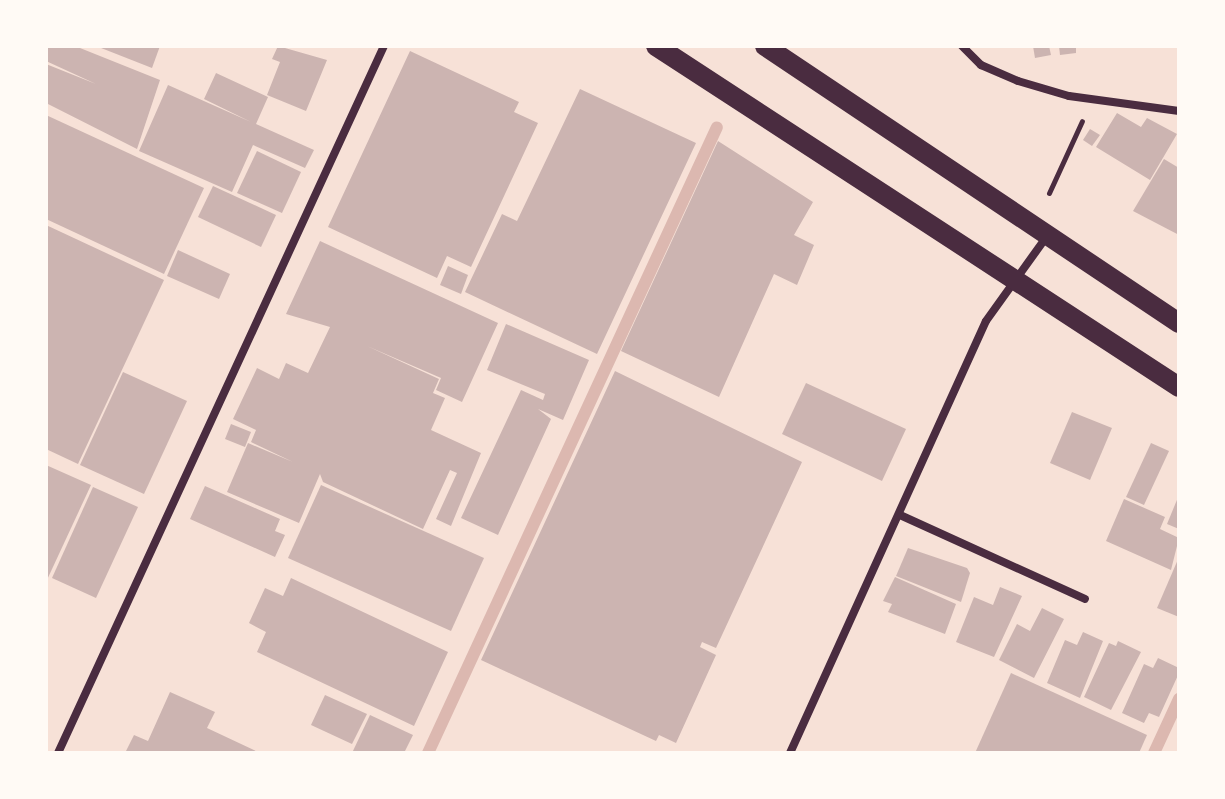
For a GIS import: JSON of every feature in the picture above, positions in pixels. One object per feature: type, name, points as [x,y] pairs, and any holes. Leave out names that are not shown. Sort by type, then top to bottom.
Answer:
[{"type":"main road","points":[[656,46],[1179,387]]},
{"type":"main road","points":[[765,46],[1179,323]]},
{"type":"street","points":[[58,753],[384,46]]},
{"type":"street","points":[[962,46],[981,65],[1018,81],[1069,96],[1093,96],[1179,111]]},
{"type":"street","points":[[790,753],[986,321],[1047,236]]},
{"type":"street","points":[[900,515],[1085,599]]},
{"type":"path","points":[[1049,193],[1093,96]]},
{"type":"building","points":[[46,46],[75,46],[160,80],[137,149],[46,103],[46,64],[96,84],[46,61]]},
{"type":"building","points":[[96,46],[160,46],[152,68]]},
{"type":"building","points":[[278,46],[327,60],[306,111],[267,95],[280,62],[272,59]]},
{"type":"building","points":[[1033,46],[1049,46],[1051,55],[1035,58]]},
{"type":"building","points":[[1059,46],[1076,46],[1076,53],[1060,55]]},
{"type":"building","points":[[410,51],[519,102],[514,112],[538,123],[471,267],[447,256],[437,278],[328,227]]},
{"type":"building","points":[[216,73],[268,97],[256,124],[314,150],[305,168],[253,145],[232,192],[139,151],[168,85],[251,122],[204,99]]},
{"type":"building","points":[[580,89],[696,143],[597,354],[465,292],[502,214],[517,221]]},
{"type":"building","points":[[1117,113],[1141,127],[1147,118],[1177,134],[1150,180],[1096,147]]},
{"type":"building","points":[[46,115],[204,188],[164,274],[46,219]]},
{"type":"building","points":[[1090,129],[1100,135],[1092,146],[1083,140]]},
{"type":"building","points":[[718,141],[813,202],[794,235],[814,245],[797,285],[774,274],[719,397],[621,351]]},
{"type":"building","points":[[257,151],[301,172],[282,213],[237,193]]},
{"type":"building","points":[[1164,159],[1179,168],[1179,235],[1133,211]]},
{"type":"building","points":[[213,186],[276,215],[261,247],[198,217]]},
{"type":"building","points":[[46,225],[164,280],[78,464],[46,449]]},
{"type":"building","points":[[320,241],[498,323],[462,402],[436,390],[441,378],[367,346],[439,379],[433,393],[445,398],[431,430],[481,453],[451,526],[436,519],[457,473],[450,470],[423,529],[323,482],[320,474],[299,523],[227,492],[248,443],[293,462],[251,442],[256,430],[233,419],[257,368],[279,379],[286,363],[308,373],[330,327],[286,314]]},
{"type":"building","points":[[178,250],[230,274],[219,299],[167,276]]},
{"type":"building","points":[[448,266],[468,275],[461,294],[440,285]]},
{"type":"building","points":[[506,324],[589,360],[563,420],[538,409],[551,419],[498,535],[461,518],[521,390],[543,400],[545,394],[487,370]]},
{"type":"building","points":[[615,371],[802,462],[716,648],[702,642],[700,647],[716,655],[676,743],[659,735],[656,741],[481,660]]},
{"type":"building","points":[[123,372],[187,401],[144,494],[80,465]]},
{"type":"building","points":[[806,383],[906,429],[882,481],[782,434]]},
{"type":"building","points":[[1072,412],[1112,428],[1090,480],[1050,463]]},
{"type":"building","points":[[231,424],[251,432],[245,447],[225,439]]},
{"type":"building","points":[[1151,443],[1169,451],[1144,505],[1126,497]]},
{"type":"building","points":[[46,465],[91,485],[46,582]]},
{"type":"building","points":[[321,485],[484,558],[451,631],[288,558]]},
{"type":"building","points":[[205,486],[280,519],[275,531],[285,535],[275,557],[190,519]]},
{"type":"building","points":[[93,487],[138,507],[96,598],[52,578]]},
{"type":"building","points":[[1179,495],[1179,529],[1167,524]]},
{"type":"building","points":[[1124,499],[1165,517],[1160,529],[1179,538],[1171,570],[1106,541]]},
{"type":"building","points":[[908,548],[967,568],[970,573],[961,602],[896,576]]},
{"type":"building","points":[[1179,557],[1179,617],[1157,608]]},
{"type":"building","points":[[895,577],[956,604],[945,634],[888,612],[892,604],[883,601]]},
{"type":"building","points":[[291,578],[448,652],[414,726],[257,652],[266,632],[249,623],[265,588],[283,596]]},
{"type":"building","points":[[1000,587],[1022,596],[994,657],[956,642],[974,597],[993,605]]},
{"type":"building","points":[[1042,608],[1064,619],[1034,678],[999,660],[1017,624],[1030,631]]},
{"type":"building","points":[[1083,632],[1103,641],[1080,698],[1047,683],[1065,640],[1077,645]]},
{"type":"building","points":[[1118,641],[1141,652],[1111,710],[1084,697],[1109,643],[1116,646]]},
{"type":"building","points":[[1158,658],[1179,668],[1179,673],[1159,717],[1149,713],[1144,723],[1122,713],[1144,664],[1153,668]]},
{"type":"building","points":[[1011,673],[1147,735],[1139,753],[975,753]]},
{"type":"building","points":[[170,692],[215,712],[207,728],[260,753],[125,753],[134,735],[148,741]]},
{"type":"building","points":[[325,695],[367,714],[352,744],[311,725]]},
{"type":"building","points":[[370,715],[413,735],[404,753],[352,753]]},
{"type":"waterway","points":[[428,753],[717,127]]},
{"type":"waterway","points":[[1154,753],[1179,699]]}]
